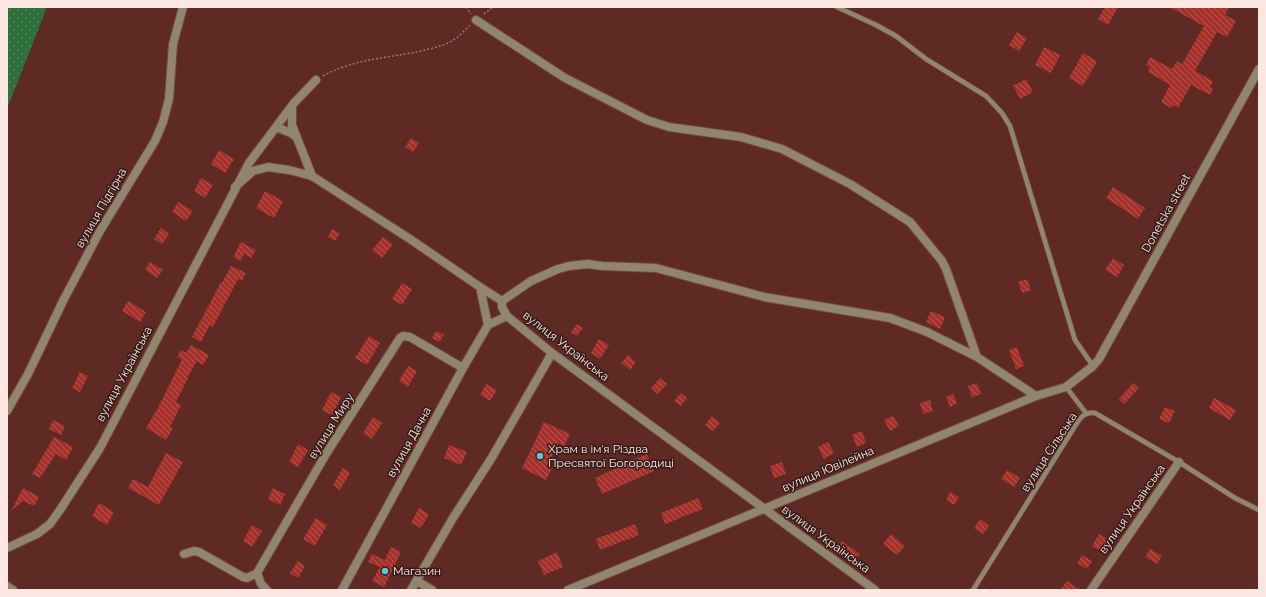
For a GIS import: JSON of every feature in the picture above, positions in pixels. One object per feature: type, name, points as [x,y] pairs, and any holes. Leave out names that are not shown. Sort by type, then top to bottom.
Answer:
[{"type":"street","name":"вулиця Підгірна","points":[[7,411],[28,374],[64,298],[100,231],[155,141],[163,122],[169,99],[173,44],[183,7]]},
{"type":"street","points":[[476,20],[565,78],[647,120],[669,127],[741,137],[782,149],[850,184],[910,222],[942,261],[946,269],[977,358]]},
{"type":"street","name":"Donetska street","points":[[1093,366],[1099,359],[1259,69]]},
{"type":"street","name":"вулиця Українська","points":[[7,548],[37,534],[50,524],[64,504],[100,448],[249,163],[305,90],[316,80]]},
{"type":"street","points":[[292,107],[292,125],[312,176]]},
{"type":"street","points":[[276,127],[291,133],[296,137]]},
{"type":"street","name":"вулиця Українська","points":[[236,187],[253,170],[268,167],[289,170],[312,176],[410,239],[502,301],[502,307],[507,316],[552,353],[875,590]]},
{"type":"street","points":[[502,301],[530,281],[569,266],[588,264],[656,268],[764,297],[890,318],[927,332],[977,358],[1036,396]]},
{"type":"street","points":[[480,287],[488,325],[507,316]]},
{"type":"street","name":"вулиця Дачна","points":[[342,590],[488,325]]},
{"type":"street","name":"вулиця Миру","points":[[257,573],[326,454],[400,338],[403,336],[410,337],[463,368]]},
{"type":"street","points":[[411,590],[453,518],[491,459],[552,353]]},
{"type":"street","name":"вулиця Ювілейна","points":[[568,590],[1036,396],[1066,388],[1093,366]]},
{"type":"street","name":"вулиця Українська","points":[[1091,590],[1179,462]]},
{"type":"street","points":[[184,554],[194,551],[199,552],[243,577],[247,578],[257,573],[261,584],[267,590]]},
{"type":"street","points":[[417,581],[432,590]]},
{"type":"street","points":[[7,586],[12,590]]},
{"type":"lane","points":[[837,7],[896,36],[926,59],[986,96],[1002,113],[1010,126],[1075,340],[1093,366]]},
{"type":"lane","points":[[1066,388],[1086,413]]},
{"type":"lane","name":"вулиця Сільська","points":[[973,590],[1080,418],[1086,413],[1096,413],[1179,462],[1235,498],[1259,510]]},
{"type":"path","points":[[316,80],[336,69],[376,58],[419,51],[450,42],[493,7]]},
{"type":"green space","points":[[7,7],[47,7],[7,109]]},
{"type":"building","points":[[1105,7],[1118,7],[1108,25],[1098,19]]},
{"type":"building","points":[[1169,7],[1229,7],[1225,15],[1236,21],[1227,37],[1217,32],[1195,71],[1213,81],[1210,87],[1213,89],[1210,95],[1191,85],[1178,108],[1173,105],[1171,108],[1161,102],[1170,85],[1148,72],[1150,67],[1146,65],[1150,57],[1172,69],[1177,61],[1182,64],[1204,26]]},
{"type":"building","points":[[1017,32],[1027,38],[1019,51],[1009,45]]},
{"type":"building","points":[[1044,47],[1060,55],[1051,73],[1035,65]]},
{"type":"building","points":[[1083,53],[1097,61],[1083,86],[1069,78]]},
{"type":"building","points":[[1026,79],[1033,92],[1020,99],[1013,86]]},
{"type":"building","points":[[411,138],[419,143],[413,152],[405,147]]},
{"type":"building","points":[[219,150],[234,159],[225,173],[211,164]]},
{"type":"building","points":[[201,178],[213,185],[205,198],[194,191]]},
{"type":"building","points":[[1113,187],[1145,208],[1138,219],[1106,198]]},
{"type":"building","points":[[265,191],[283,201],[274,218],[256,208]]},
{"type":"building","points":[[178,202],[193,211],[186,221],[172,212]]},
{"type":"building","points":[[161,228],[169,234],[162,244],[154,239]]},
{"type":"building","points":[[332,229],[340,233],[335,241],[328,237]]},
{"type":"building","points":[[383,237],[393,244],[382,258],[372,250]]},
{"type":"building","points":[[241,242],[256,250],[251,258],[244,254],[240,261],[233,257]]},
{"type":"building","points":[[1113,258],[1124,265],[1117,277],[1105,270]]},
{"type":"building","points":[[150,262],[163,270],[157,278],[145,270]]},
{"type":"building","points":[[231,266],[246,273],[242,281],[238,279],[213,327],[210,325],[201,342],[192,337]]},
{"type":"building","points":[[1027,279],[1031,290],[1022,293],[1018,282]]},
{"type":"building","points":[[402,283],[412,289],[402,305],[392,299]]},
{"type":"building","points":[[128,301],[146,312],[140,322],[122,311]]},
{"type":"building","points":[[931,311],[945,317],[940,329],[926,322]]},
{"type":"building","points":[[577,324],[583,328],[577,336],[571,332]]},
{"type":"building","points":[[436,331],[444,335],[439,342],[432,338]]},
{"type":"building","points":[[369,336],[380,343],[367,365],[355,358]]},
{"type":"building","points":[[599,339],[609,345],[600,359],[591,353]]},
{"type":"building","points":[[191,345],[209,355],[203,365],[197,361],[187,378],[176,402],[181,405],[170,427],[173,428],[166,440],[146,428],[182,360],[177,357],[181,350],[186,353]]},
{"type":"building","points":[[1017,347],[1024,366],[1016,369],[1009,350]]},
{"type":"building","points":[[628,355],[636,362],[630,370],[621,363]]},
{"type":"building","points":[[408,366],[417,371],[408,387],[399,381]]},
{"type":"building","points":[[80,372],[88,376],[80,392],[72,388]]},
{"type":"building","points":[[660,378],[667,384],[658,394],[651,388]]},
{"type":"building","points":[[977,383],[981,394],[972,397],[968,386]]},
{"type":"building","points":[[1133,383],[1139,388],[1124,404],[1119,399]]},
{"type":"building","points":[[486,384],[497,390],[490,401],[480,395]]},
{"type":"building","points":[[331,392],[341,397],[332,415],[322,410]]},
{"type":"building","points":[[681,393],[687,398],[681,406],[674,401]]},
{"type":"building","points":[[953,394],[957,403],[950,407],[946,397]]},
{"type":"building","points":[[1214,398],[1236,410],[1230,420],[1209,408]]},
{"type":"building","points":[[930,400],[933,411],[923,414],[920,403]]},
{"type":"building","points":[[1165,407],[1175,411],[1169,423],[1159,419]]},
{"type":"building","points":[[712,416],[720,423],[713,431],[705,425]]},
{"type":"building","points":[[893,416],[899,426],[890,431],[884,420]]},
{"type":"building","points":[[373,417],[382,423],[372,439],[363,433]]},
{"type":"building","points":[[53,420],[65,426],[61,435],[49,429]]},
{"type":"building","name":"Храм в ім'я Різдва Пресвятої Богородиці","points":[[544,422],[570,434],[564,446],[558,443],[547,466],[552,468],[546,480],[522,468]]},
{"type":"building","points":[[862,431],[866,443],[857,447],[852,435]]},
{"type":"building","points":[[54,437],[73,447],[66,460],[56,454],[40,478],[32,474]]},
{"type":"building","points":[[828,442],[834,453],[824,459],[818,447]]},
{"type":"building","points":[[298,444],[308,450],[298,467],[289,462]]},
{"type":"building","points":[[449,445],[467,452],[461,465],[444,458]]},
{"type":"building","points":[[166,453],[183,462],[159,505],[128,488],[133,479],[148,487]]},
{"type":"building","points":[[647,454],[654,471],[602,494],[595,478]]},
{"type":"building","points":[[782,462],[786,474],[774,478],[770,466]]},
{"type":"building","points":[[343,468],[350,473],[340,490],[333,485]]},
{"type":"building","points":[[1007,470],[1020,478],[1014,487],[1001,479]]},
{"type":"building","points":[[23,488],[39,497],[34,506],[23,501],[11,511]]},
{"type":"building","points":[[273,488],[285,494],[280,505],[268,499]]},
{"type":"building","points":[[950,492],[959,497],[954,505],[946,500]]},
{"type":"building","points":[[698,498],[703,509],[665,524],[661,513]]},
{"type":"building","points":[[99,503],[114,512],[107,525],[92,516]]},
{"type":"building","points":[[419,508],[429,514],[421,528],[411,523]]},
{"type":"building","points":[[316,518],[327,525],[315,546],[303,539]]},
{"type":"building","points":[[980,519],[989,526],[983,534],[974,528]]},
{"type":"building","points":[[635,524],[639,535],[600,550],[596,539]]},
{"type":"building","points":[[252,525],[262,531],[252,547],[243,541]]},
{"type":"building","points":[[891,534],[905,546],[897,555],[883,544]]},
{"type":"building","points":[[1099,534],[1109,540],[1102,552],[1092,546]]},
{"type":"building","points":[[842,541],[860,554],[855,561],[837,548]]},
{"type":"building","name":"Магазин","points":[[391,547],[401,552],[384,587],[372,581],[380,567],[368,562],[372,554],[385,560]]},
{"type":"building","points":[[1150,549],[1162,556],[1157,564],[1145,557]]},
{"type":"building","points":[[557,552],[563,567],[544,575],[538,561]]},
{"type":"building","points":[[1082,555],[1092,561],[1087,569],[1077,563]]},
{"type":"building","points":[[298,561],[305,566],[298,578],[290,573]]},
{"type":"building","points":[[1067,581],[1080,590],[1060,590]]},
{"type":"place","name":"Храм в ім'я Різдва Пресвятої Богородиці","points":[[540,456]]},
{"type":"place","name":"Магазин","points":[[385,571]]}]
